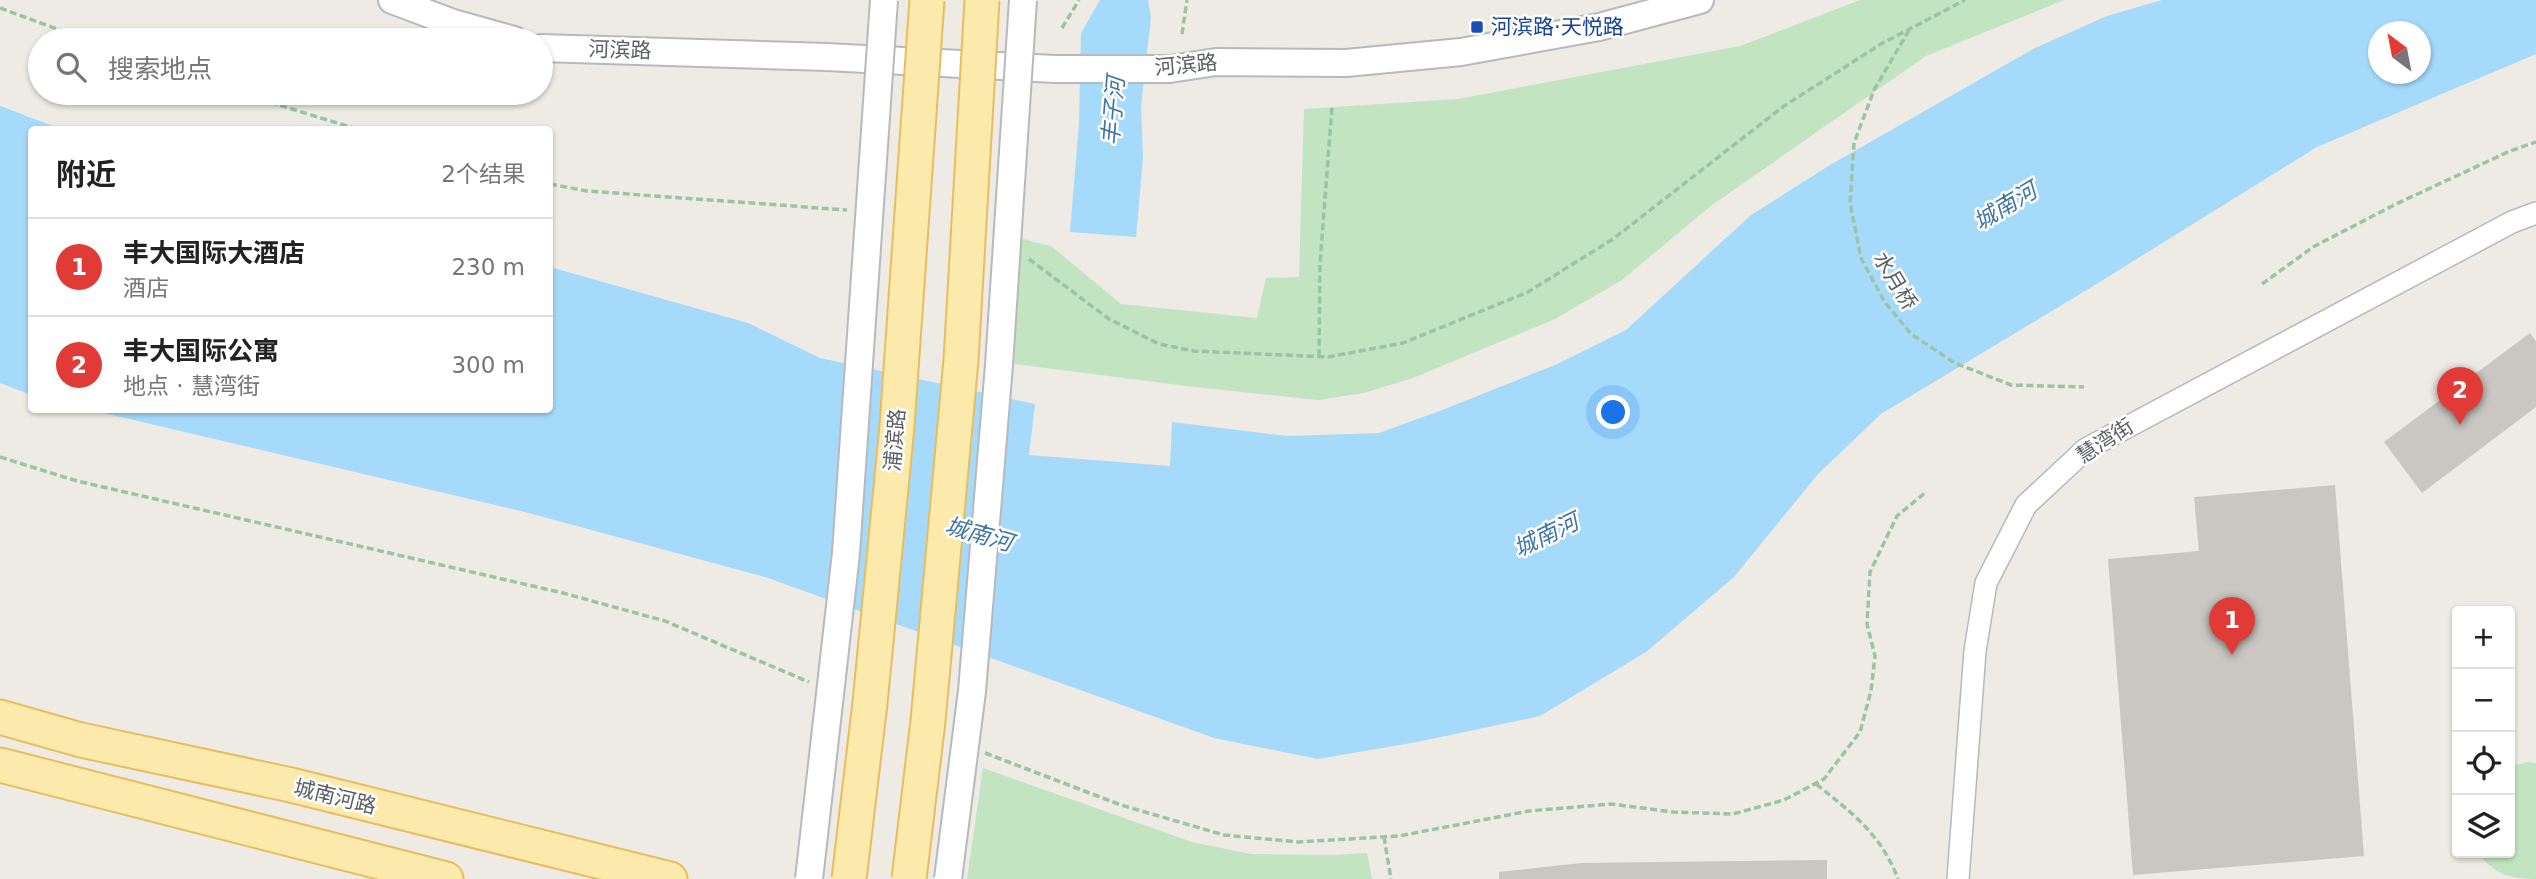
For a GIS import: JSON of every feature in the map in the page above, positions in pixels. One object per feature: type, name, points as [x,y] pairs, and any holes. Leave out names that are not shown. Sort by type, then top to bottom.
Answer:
[{"type":"main road","name":"浦滨路","points":[[849,879],[870,703],[897,426],[927,0]]},
{"type":"main road","points":[[909,879],[928,721],[961,360],[982,0]]},
{"type":"main road","name":"城南河路","points":[[0,718],[82,740],[291,785],[670,879]]},
{"type":"main road","points":[[0,765],[446,879]]},
{"type":"street","points":[[392,0],[471,28]]},
{"type":"street","name":"浦滨路","points":[[809,879],[846,553],[884,0]]},
{"type":"street","points":[[948,879],[973,677],[999,365],[1023,0]]},
{"type":"street","name":"河滨路","points":[[553,48],[827,57],[1055,69],[1170,69],[1216,61],[1346,62],[1461,52],[1599,27],[1700,0]]},
{"type":"street","name":"慧湾街","points":[[1958,879],[1975,651],[1986,583],[2026,505],[2086,449],[2512,222],[2536,213]]},
{"type":"path","points":[[1062,28],[1079,0]]},
{"type":"path","points":[[1182,34],[1186,0]]},
{"type":"path","points":[[1028,258],[1109,319],[1159,344],[1195,351],[1319,356],[1403,343],[1528,292],[1613,239],[1784,106],[1881,44],[1965,0]]},
{"type":"path","points":[[0,8],[54,28]]},
{"type":"path","name":"水月桥","points":[[1910,29],[1874,90],[1854,143],[1850,202],[1861,258],[1884,301],[1911,334],[1955,363],[2011,386],[2084,387]]},
{"type":"path","points":[[279,105],[347,126]]},
{"type":"path","points":[[1319,356],[1320,264],[1332,107]]},
{"type":"path","points":[[2262,284],[2313,247],[2396,204],[2510,151],[2536,142]]},
{"type":"path","points":[[553,185],[587,191],[859,213]]},
{"type":"path","points":[[0,457],[77,481],[563,593],[665,621],[813,683]]},
{"type":"path","points":[[980,751],[1121,806],[1224,835],[1298,842],[1399,836],[1529,811],[1611,804],[1673,812],[1733,814],[1784,800],[1824,779],[1860,732],[1871,691],[1875,656],[1867,624],[1870,572],[1897,516],[1926,492]]},
{"type":"path","points":[[1816,784],[1874,833],[1890,858],[1898,879]]},
{"type":"path","points":[[1384,837],[1391,879]]},
{"type":"green space","points":[[1860,0],[2064,0],[1926,56],[1712,205],[1622,280],[1555,319],[1413,378],[1364,393],[1318,400],[1014,364],[1019,238],[1051,246],[1121,304],[1257,318],[1266,278],[1299,277],[1304,109],[1458,99],[1740,46]]},
{"type":"green space","points":[[2536,763],[2536,879],[2504,874],[2483,858],[2515,858],[2515,765]]},
{"type":"green space","points":[[983,768],[1192,842],[1251,854],[1367,853],[1372,879],[967,879]]},
{"type":"water","name":"丰子河","points":[[1100,0],[1148,0],[1151,18],[1141,105],[1143,158],[1136,237],[1070,232],[1079,123],[1081,33]]},
{"type":"water","name":"城南河","points":[[2162,0],[2536,0],[2536,54],[2317,147],[1881,414],[1818,474],[1734,577],[1646,652],[1540,716],[1417,742],[1318,759],[1214,738],[765,577],[525,512],[104,413],[553,413],[553,268],[748,323],[820,358],[1035,404],[1029,455],[1170,466],[1172,422],[1287,436],[1379,433],[1557,364],[1626,330],[1751,215],[1830,165],[2035,48],[2107,16]]},
{"type":"water","points":[[0,106],[53,126],[28,126],[28,394],[0,383]]},
{"type":"building","points":[[2530,333],[2536,341],[2536,407],[2422,493],[2384,442]]},
{"type":"building","points":[[2335,485],[2364,856],[2133,875],[2108,559],[2199,551],[2194,497]]},
{"type":"building","points":[[1827,860],[1827,879],[1499,879],[1499,872],[1582,863]]},
{"type":"place","name":"河滨路·天悦路","points":[[1477,27]]},
{"type":"place","name":"丰大国际公寓","points":[[2460,425]]},
{"type":"place","name":"丰大国际大酒店","points":[[2232,655]]}]
